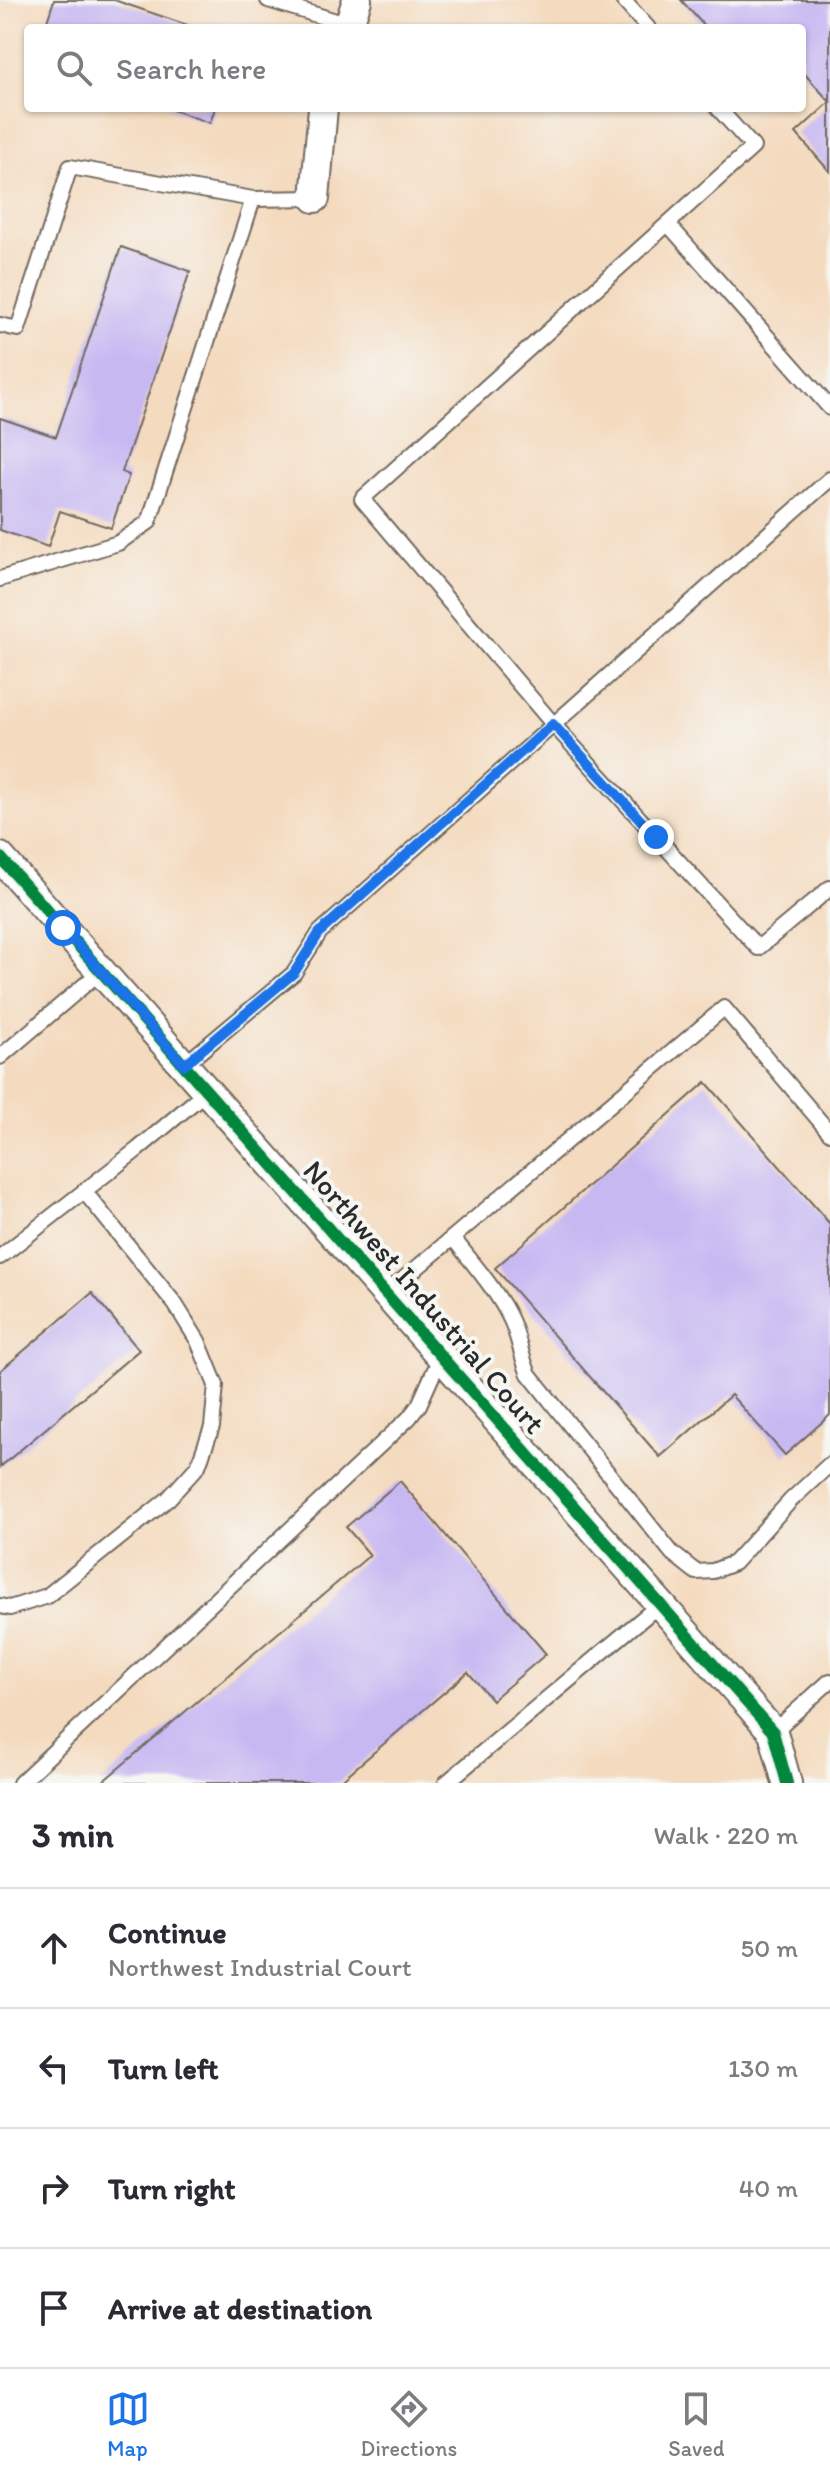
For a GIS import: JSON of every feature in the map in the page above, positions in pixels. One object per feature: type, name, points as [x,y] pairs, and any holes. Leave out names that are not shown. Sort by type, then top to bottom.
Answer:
[{"type":"street","points":[[315,198],[323,112]]},
{"type":"street","name":"Northwest Industrial Court","points":[[2,862],[773,1732],[787,1783]]},
{"type":"lane","points":[[268,0],[351,18]]},
{"type":"lane","points":[[623,0],[644,24]]},
{"type":"lane","points":[[722,112],[753,147],[362,499],[553,724],[758,948],[830,888]]},
{"type":"lane","points":[[0,325],[18,329],[70,167],[253,199],[315,198]]},
{"type":"lane","points":[[0,579],[118,543],[149,522],[253,199]]},
{"type":"lane","points":[[668,224],[830,408]]},
{"type":"lane","points":[[184,1065],[294,973],[320,932],[830,479]]},
{"type":"lane","points":[[0,1057],[101,971]]},
{"type":"lane","points":[[386,1294],[724,1008],[830,1133]]},
{"type":"lane","points":[[0,1257],[207,1091]]},
{"type":"lane","points":[[0,1606],[10,1608],[47,1596],[158,1508],[198,1466],[212,1427],[216,1385],[198,1341],[175,1304],[84,1191]]},
{"type":"lane","points":[[453,1238],[502,1303],[513,1324],[520,1355],[529,1374],[672,1553],[696,1572],[713,1571],[734,1563],[791,1500],[830,1464]]},
{"type":"lane","points":[[20,1783],[409,1418],[419,1405],[441,1356]]},
{"type":"lane","points":[[446,1783],[660,1604]]},
{"type":"lane","points":[[773,1732],[830,1681]]},
{"type":"building","points":[[54,0],[114,0],[184,24],[46,24]]},
{"type":"building","points":[[681,0],[830,0],[830,102],[806,75],[806,24],[702,24]]},
{"type":"building","points":[[830,102],[830,172],[796,133]]},
{"type":"building","points":[[178,112],[214,112],[210,123]]},
{"type":"building","points":[[121,247],[190,271],[122,472],[129,475],[111,528],[60,511],[48,547],[0,530],[0,418],[56,437]]},
{"type":"building","points":[[706,1082],[830,1224],[830,1415],[785,1455],[731,1395],[660,1457],[495,1268]]},
{"type":"building","points":[[92,1293],[139,1350],[0,1467],[0,1371]]},
{"type":"building","points":[[400,1481],[546,1654],[492,1700],[468,1672],[338,1783],[101,1783],[370,1555],[346,1527]]},
{"type":"cycle path","points":[[0,857],[773,1732],[787,1783]]},
{"type":"route","points":[[63,928],[184,1065],[294,973],[320,932],[553,724],[656,837]]}]
